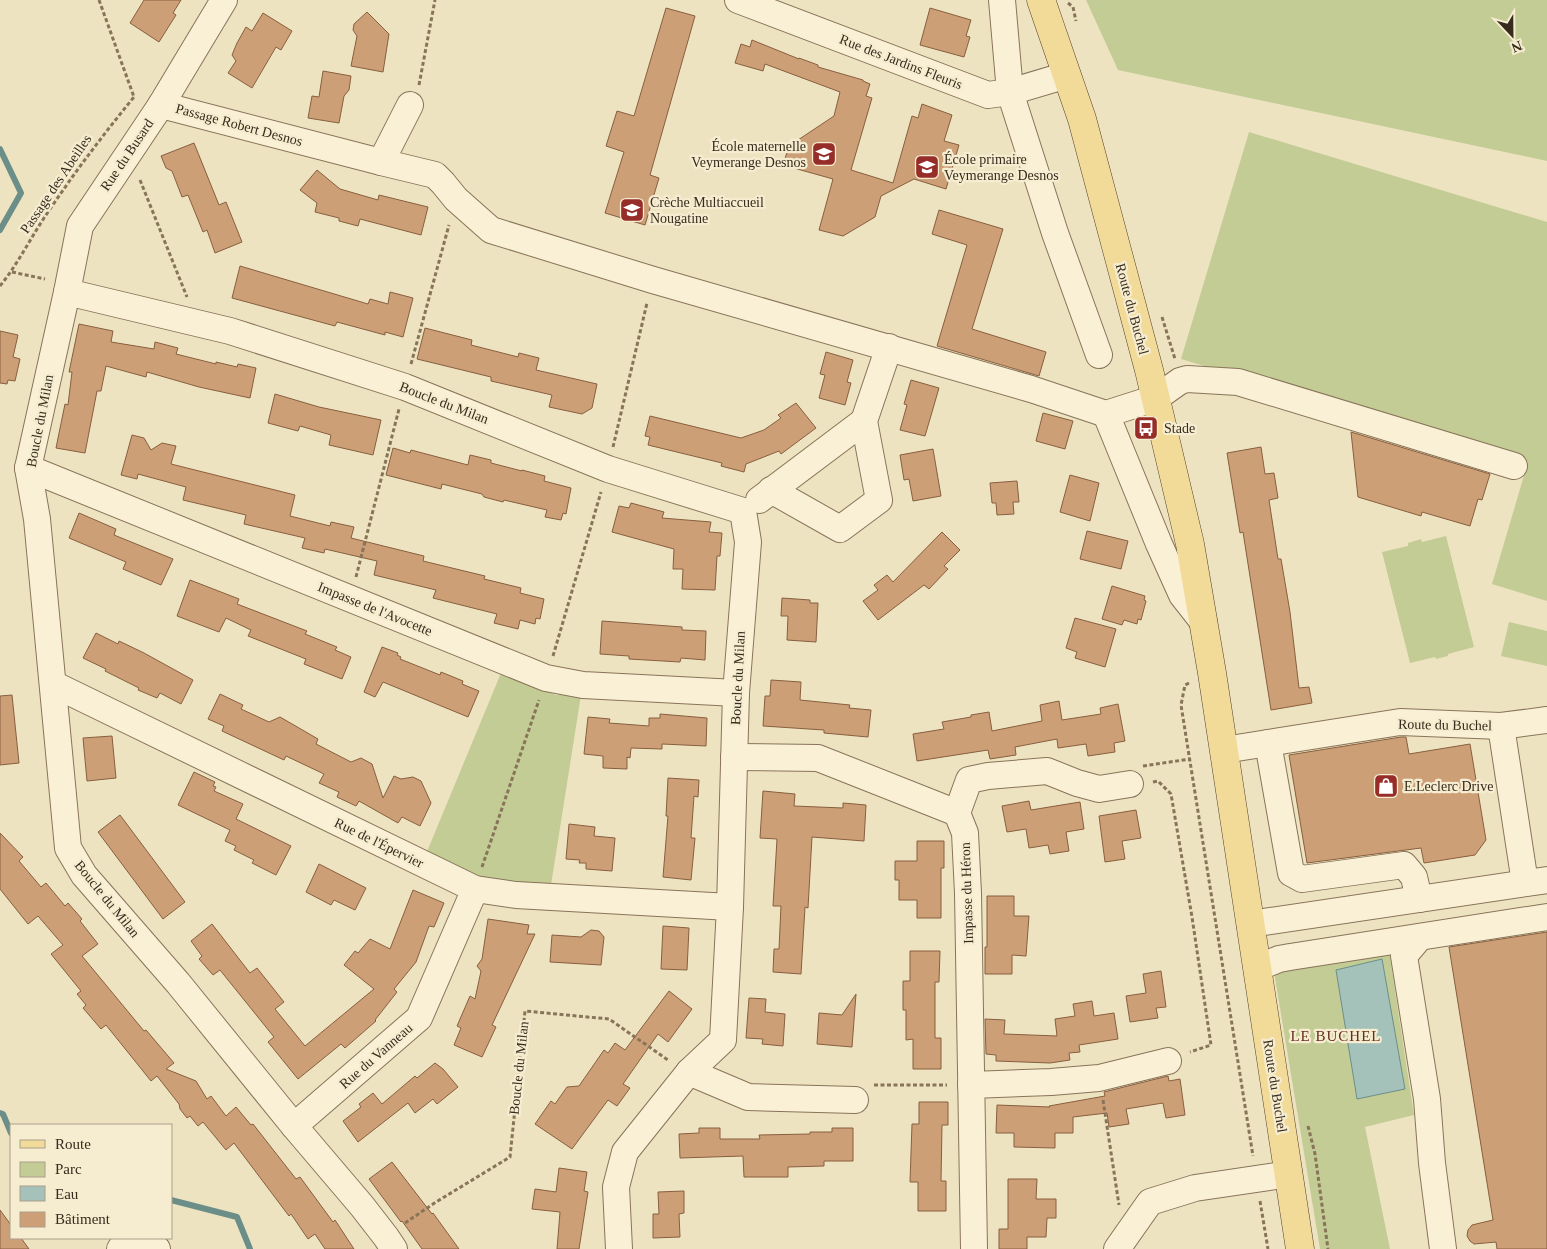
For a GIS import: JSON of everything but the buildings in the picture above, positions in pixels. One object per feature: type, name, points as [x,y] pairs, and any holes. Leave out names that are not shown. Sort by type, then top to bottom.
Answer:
[{"type":"main road","name":"Route du Buchel","points":[[1040,0],[1082,119],[1156,398],[1190,544],[1212,673],[1300,1249]]},
{"type":"street","name":"Rue du Busard","points":[[69,288],[80,226],[161,105],[224,0]]},
{"type":"street","name":"Rue des Jardins Fleuris","points":[[738,0],[988,95],[1010,92],[1067,75]]},
{"type":"street","points":[[1002,0],[1010,92],[1056,233],[1099,355]]},
{"type":"street","name":"Passage Robert Desnos","points":[[161,105],[435,176],[456,199],[491,230],[652,280],[1031,389],[1106,414]]},
{"type":"street","points":[[381,162],[410,105]]},
{"type":"street","name":"Boucle du Milan","points":[[390,1243],[178,983],[84,875],[68,848],[37,520],[28,468],[69,288],[230,331],[405,388],[608,469],[744,511],[748,542],[736,693],[730,907],[723,1040],[689,1072],[625,1152],[616,1186],[619,1249]]},
{"type":"street","points":[[772,490],[840,529],[879,500],[864,420],[889,347]]},
{"type":"street","points":[[1106,414],[1156,398],[1180,381],[1187,379],[1238,382],[1514,466]]},
{"type":"street","name":"Route du Buchel","points":[[1106,414],[1182,595],[1204,623]]},
{"type":"street","points":[[744,511],[864,420]]},
{"type":"street","name":"Impasse de l'Avocette","points":[[28,468],[546,678],[583,684],[736,693]]},
{"type":"street","name":"Rue de l'Épervier","points":[[53,684],[475,889],[516,895],[730,907]]},
{"type":"street","name":"Route du Buchel","points":[[1224,750],[1400,722],[1502,726],[1547,720]]},
{"type":"street","points":[[1250,924],[1536,882],[1502,726]]},
{"type":"street","points":[[1268,743],[1291,873],[1302,879],[1404,865],[1414,877],[1419,899]]},
{"type":"street","points":[[734,756],[818,758],[957,813],[970,780],[988,776],[1047,771],[1077,783],[1099,789],[1130,784]]},
{"type":"street","name":"Impasse du Héron","points":[[957,813],[965,833],[974,1249]]},
{"type":"street","name":"Rue du Vanneau","points":[[294,1126],[419,1018],[475,889]]},
{"type":"street","points":[[1257,968],[1279,959],[1290,957],[1547,917]]},
{"type":"street","points":[[1420,936],[1404,956],[1427,1099],[1432,1163],[1443,1249]]},
{"type":"street","points":[[971,1085],[1099,1078],[1168,1061]]},
{"type":"street","points":[[689,1072],[748,1097],[856,1100]]},
{"type":"street","points":[[1124,1240],[1150,1202],[1195,1188],[1289,1174]]},
{"type":"street","points":[[120,1249],[151,1245],[158,1249]]},
{"type":"path","points":[[99,0],[134,97]]},
{"type":"path","points":[[410,105],[420,84],[435,0]]},
{"type":"path","name":"Passage Robert Desnos","points":[[134,97],[161,105]]},
{"type":"path","name":"Passage des Abeilles","points":[[0,286],[12,272],[43,220],[102,136],[134,97]]},
{"type":"path","points":[[130,152],[197,323]]},
{"type":"path","points":[[12,272],[69,288]]},
{"type":"path","points":[[475,889],[546,678],[608,469],[652,280]]},
{"type":"path","points":[[1212,673],[1198,676],[1185,685],[1181,705],[1268,1249]]},
{"type":"path","points":[[1168,1061],[1211,1045],[1171,794],[1158,781],[1130,784],[1137,766],[1190,759]]},
{"type":"path","name":"Boucle du Milan","points":[[390,1243],[436,1202],[510,1157],[525,1011],[609,1019],[689,1072]]},
{"type":"path","points":[[1099,1078],[1124,1240]]},
{"type":"path","points":[[856,1100],[857,1086],[971,1085]]},
{"type":"green space","points":[[1086,0],[1547,0],[1547,161],[1118,70]]},
{"type":"green space","points":[[1249,132],[1547,222],[1547,601],[1492,584],[1528,462],[1181,359]]},
{"type":"green space","points":[[1446,536],[1474,647],[1436,659],[1435,657],[1410,663],[1382,552],[1408,546],[1408,543],[1421,539],[1422,542]]},
{"type":"green space","points":[[1509,622],[1547,631],[1547,666],[1501,656]]},
{"type":"green space","points":[[501,673],[556,695],[581,695],[551,885],[476,879],[426,854]]},
{"type":"green space","points":[[1389,951],[1414,1115],[1365,1127],[1390,1249],[1320,1249],[1274,972]]},
{"type":"water","points":[[1382,959],[1405,1089],[1357,1099],[1336,970]]},
{"type":"waterway","points":[[0,149],[21,193],[0,230]]},
{"type":"waterway","points":[[0,1113],[3,1114],[10,1131]]},
{"type":"waterway","points":[[172,1200],[237,1217],[250,1249]]},
{"type":"place","name":"École maternelle Veymerange Desnos","points":[[824,154]]},
{"type":"place","name":"École primaire Veymerange Desnos","points":[[927,167]]},
{"type":"place","name":"Crèche Multiaccueil Nougatine","points":[[632,210]]},
{"type":"place","name":"Stade","points":[[1146,428]]},
{"type":"place","name":"E.Leclerc Drive","points":[[1386,786]]},
{"type":"district","name":"LE BUCHEL","points":[[1336,1036]]}]
